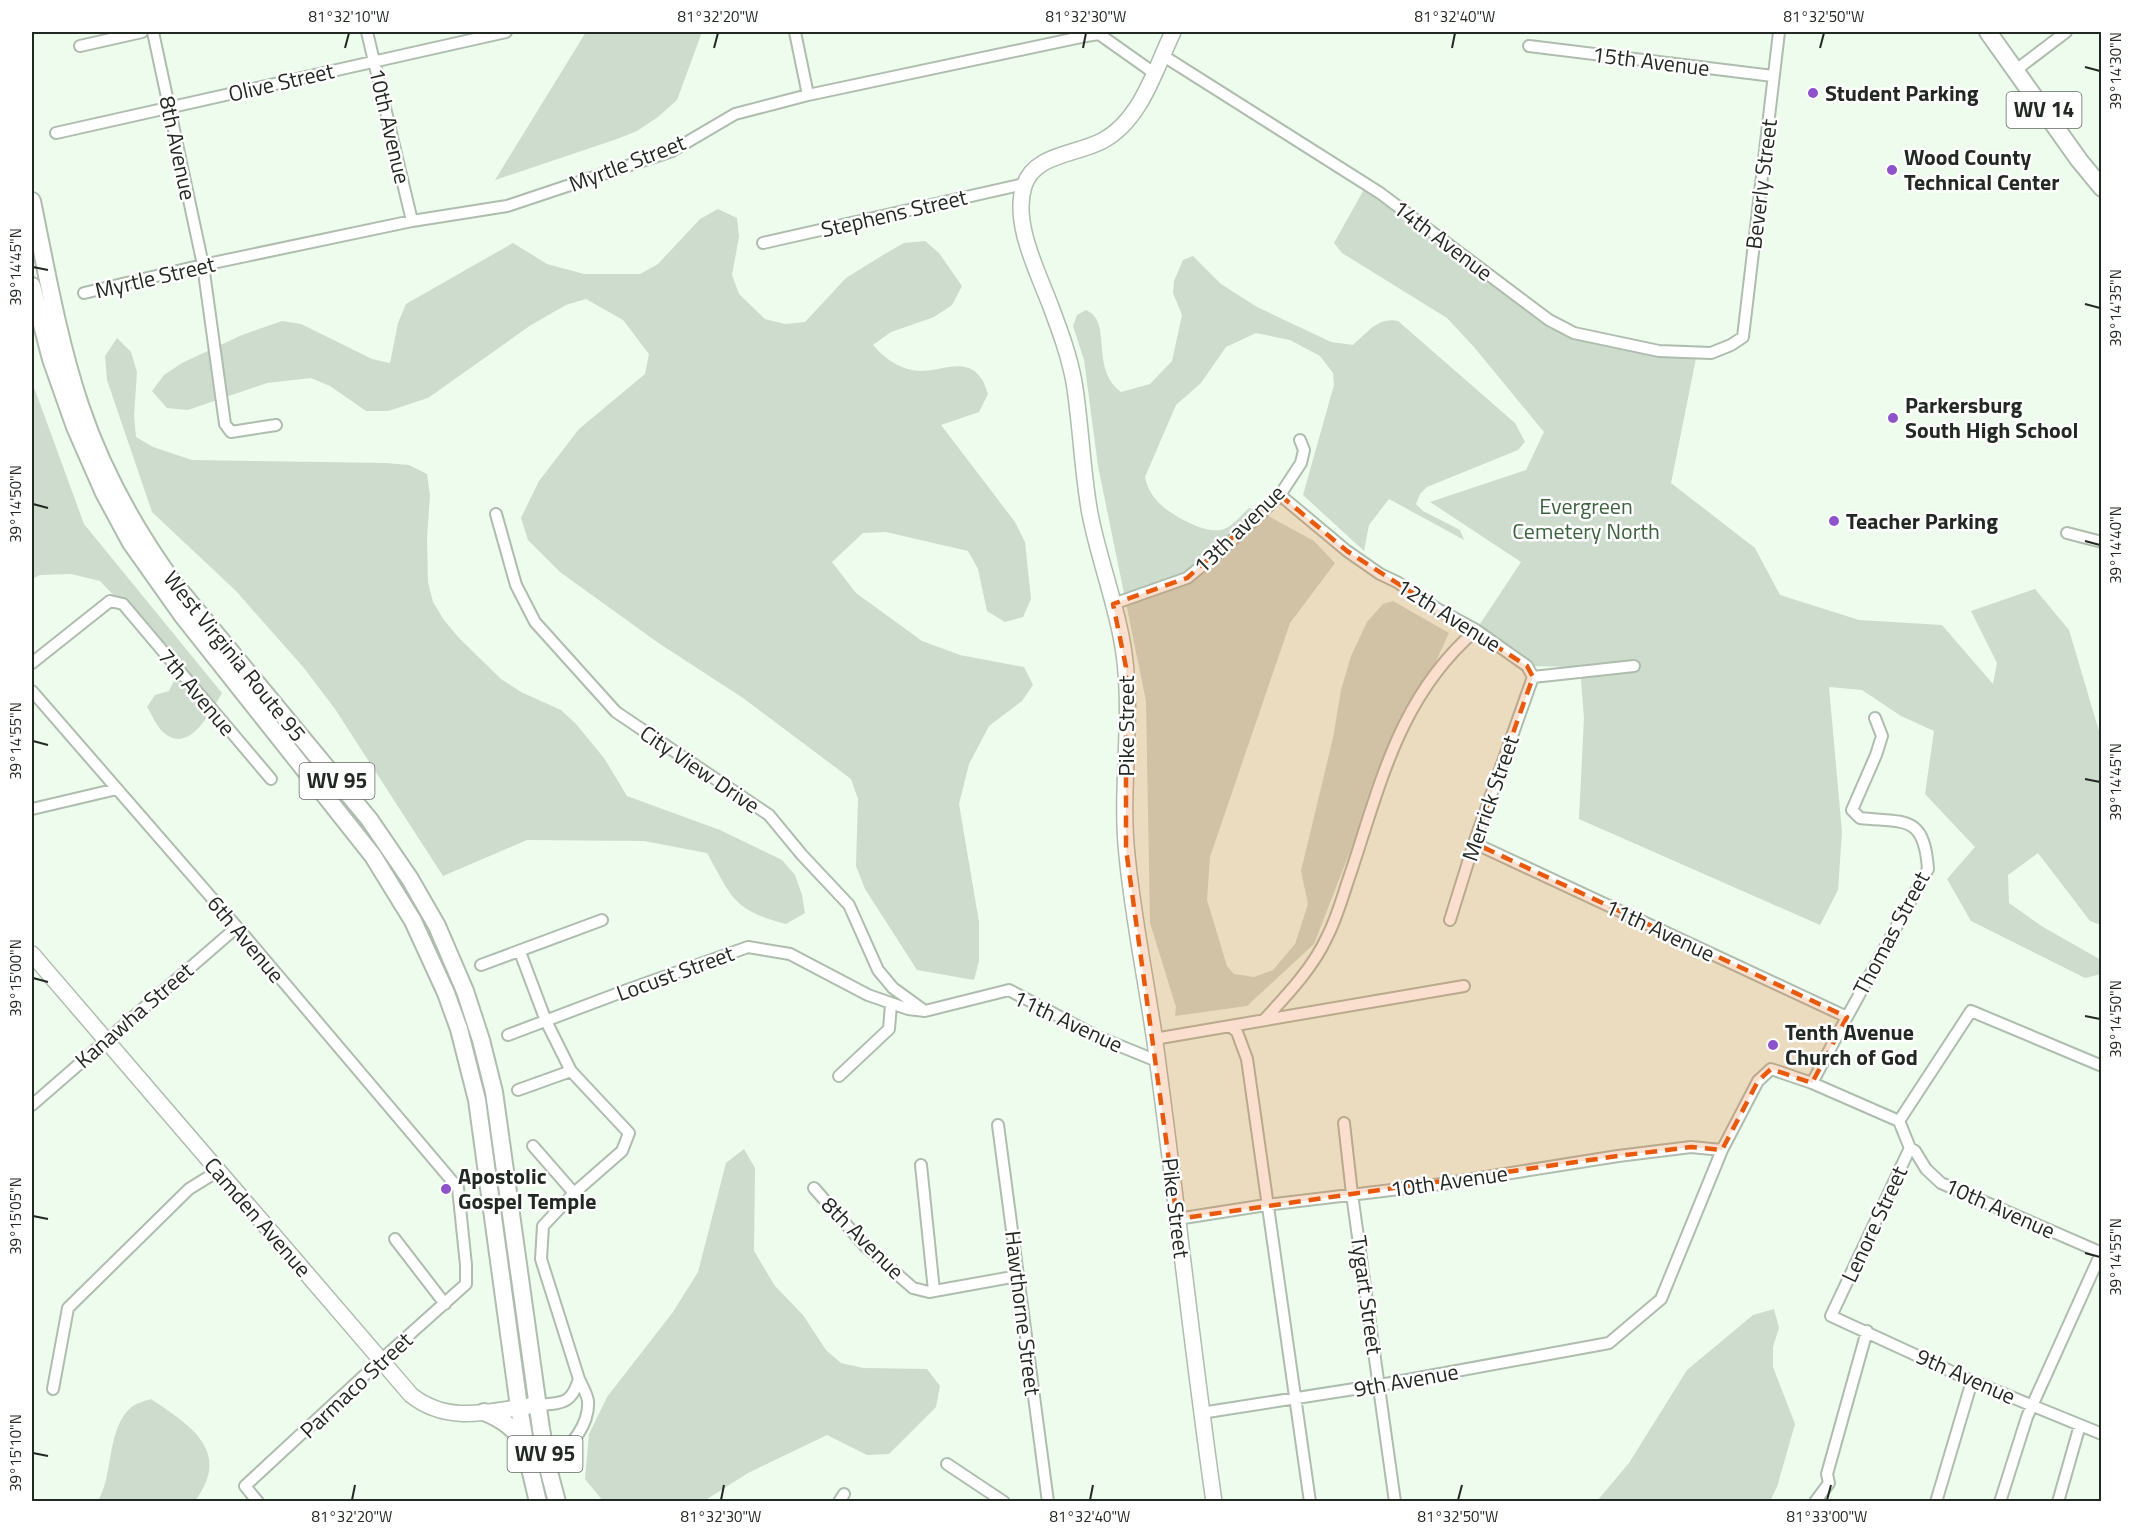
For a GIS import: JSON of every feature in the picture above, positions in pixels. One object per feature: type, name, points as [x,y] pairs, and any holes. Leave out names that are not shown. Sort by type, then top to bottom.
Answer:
[{"type":"main road","points":[[1024,183],[1033,169],[1044,161],[1091,146],[1123,127],[1138,105],[1173,32]]},
{"type":"main road","name":"WV 14","points":[[1988,32],[2079,160],[2102,188]]},
{"type":"main road","name":"Pike Street","points":[[1024,183],[1021,198],[1023,227],[1066,346],[1074,380],[1091,517],[1121,634],[1126,667],[1126,849],[1157,1061],[1214,1502]]},
{"type":"main road","name":"West Virginia Route 95","points":[[32,201],[66,356],[80,405],[98,452],[126,508],[148,547],[183,595],[380,834],[430,912],[459,976],[481,1040],[494,1092],[537,1405]]},
{"type":"main road","name":"West Virginia Route 95","points":[[32,286],[54,368],[82,445],[131,543],[182,615],[373,856],[404,905],[432,958],[459,1029],[477,1100],[519,1407]]},
{"type":"main road","name":"Camden Avenue","points":[[32,954],[411,1395],[425,1405],[452,1414],[537,1405]]},
{"type":"main road","name":"WV 95","points":[[537,1405],[548,1468],[557,1502]]},
{"type":"main road","name":"WV 95","points":[[519,1407],[538,1502]]},
{"type":"main road","points":[[484,1412],[503,1421],[513,1429],[525,1445]]},
{"type":"street","points":[[80,45],[142,32]]},
{"type":"street","name":"8th Avenue","points":[[153,32],[203,265],[225,424],[231,432],[276,425]]},
{"type":"street","name":"10th Avenue","points":[[367,32],[412,221]]},
{"type":"street","name":"Olive Street","points":[[56,133],[506,32]]},
{"type":"street","points":[[795,32],[808,95]]},
{"type":"street","name":"Beverly Street","points":[[1743,337],[1779,32]]},
{"type":"street","points":[[2016,70],[2066,32]]},
{"type":"street","name":"Myrtle Street","points":[[84,293],[203,265],[412,221],[507,206],[672,151],[735,114],[808,95],[1099,34],[1154,73]]},
{"type":"street","name":"15th Avenue","points":[[1529,46],[1773,76]]},
{"type":"street","name":"14th Avenue","points":[[1162,55],[1380,193],[1549,320],[1574,333],[1659,351],[1711,353],[1743,337]]},
{"type":"street","name":"Stephens Street","points":[[763,243],[1024,183]]},
{"type":"street","name":"13th avenue","points":[[1113,604],[1187,578],[1224,548],[1280,495],[1301,463],[1304,450],[1300,440]]},
{"type":"street","name":"12th Avenue","points":[[1280,495],[1356,557],[1439,610],[1476,630],[1527,666],[1533,677]]},
{"type":"street","name":"City View Drive","points":[[496,514],[516,585],[535,622],[616,712],[769,815],[802,855],[849,905],[878,970],[893,988],[926,1011]]},
{"type":"street","points":[[2067,533],[2102,542]]},
{"type":"street","name":"7th Avenue","points":[[32,663],[110,601],[123,604],[271,779]]},
{"type":"street","points":[[1264,1020],[1293,990],[1327,939],[1391,749],[1423,689],[1476,630]]},
{"type":"street","points":[[1533,677],[1634,666]]},
{"type":"street","name":"Merrick Street","points":[[1450,920],[1474,843],[1533,677]]},
{"type":"street","name":"6th Avenue","points":[[32,692],[237,927],[458,1188],[466,1284]]},
{"type":"street","name":"Thomas Street","points":[[1812,1083],[1846,1017],[1929,869],[1927,846],[1914,826],[1896,820],[1860,818],[1852,810],[1882,736],[1875,718]]},
{"type":"street","points":[[32,809],[117,789]]},
{"type":"street","name":"11th Avenue","points":[[1474,843],[1846,1017]]},
{"type":"street","points":[[481,965],[602,920]]},
{"type":"street","name":"Kanawha Street","points":[[32,1105],[237,927]]},
{"type":"street","name":"Locust Street","points":[[508,1035],[748,947],[790,954],[868,995],[908,1009]]},
{"type":"street","points":[[520,952],[546,1021],[571,1071],[629,1133],[622,1151],[574,1193],[543,1226],[541,1259],[579,1379],[588,1400],[582,1426],[572,1443],[548,1468]]},
{"type":"street","name":"11th Avenue","points":[[1154,1039],[1464,986]]},
{"type":"street","name":"11th Avenue","points":[[908,1009],[926,1011],[1009,990],[1098,1037],[1157,1061]]},
{"type":"street","points":[[839,1076],[889,1029],[891,1004]]},
{"type":"street","points":[[1722,1150],[1758,1081],[1771,1069],[1812,1083],[1899,1121],[1971,1011],[2102,1066]]},
{"type":"street","points":[[1230,1026],[1237,1032],[1247,1059],[1310,1502]]},
{"type":"street","points":[[518,1090],[571,1071]]},
{"type":"street","name":"Lenore Street","points":[[1831,1316],[1910,1148],[1899,1121]]},
{"type":"street","name":"Tygart Street","points":[[1344,1123],[1395,1502]]},
{"type":"street","name":"Hawthorne Street","points":[[998,1125],[1048,1502]]},
{"type":"street","points":[[533,1146],[574,1193]]},
{"type":"street","name":"10th Avenue","points":[[1177,1219],[1266,1205],[1442,1184],[1618,1156],[1690,1148],[1722,1150]]},
{"type":"street","name":"10th Avenue","points":[[1910,1148],[1915,1151],[1926,1169],[1941,1183],[2101,1252]]},
{"type":"street","name":"9th Avenue","points":[[1202,1413],[1380,1385],[1609,1342],[1661,1299],[1722,1150]]},
{"type":"street","points":[[921,1165],[934,1291]]},
{"type":"street","points":[[53,1389],[68,1308],[189,1190],[218,1171]]},
{"type":"street","name":"8th Avenue","points":[[814,1188],[866,1247],[913,1288],[928,1292],[1018,1276]]},
{"type":"street","points":[[395,1239],[445,1304]]},
{"type":"street","points":[[2000,1502],[2027,1417],[2101,1252]]},
{"type":"street","name":"Parmaco Street","points":[[258,1502],[245,1486],[466,1284]]},
{"type":"street","name":"9th Avenue","points":[[1831,1316],[1972,1381],[2102,1434]]},
{"type":"street","points":[[1815,1502],[1829,1483],[1827,1474],[1867,1331]]},
{"type":"street","points":[[537,1405],[564,1402],[571,1398],[579,1379]]},
{"type":"street","points":[[1936,1502],[1972,1381]]},
{"type":"street","points":[[2058,1502],[2080,1425]]},
{"type":"street","points":[[947,1464],[1004,1502]]},
{"type":"highlighted area","points":[[1280,495],[1347,551],[1527,666],[1533,677],[1474,843],[1847,1017],[1812,1083],[1771,1069],[1758,1081],[1722,1150],[1691,1147],[1618,1156],[1177,1219],[1126,849],[1126,667],[1113,604],[1187,578]]},
{"type":"green space","points":[[586,32],[702,32],[677,100],[658,117],[637,131],[617,139],[495,180]]},
{"type":"green space","name":"Evergreen Cemetery North","points":[[1367,184],[1574,333],[1697,353],[1671,483],[1755,548],[1780,595],[1859,620],[1942,625],[1993,684],[1997,663],[1971,611],[2035,589],[2069,630],[2101,738],[2101,925],[2090,921],[2038,853],[2008,875],[2009,903],[2043,927],[2101,960],[2101,974],[2085,978],[1971,921],[1947,879],[1975,847],[1925,794],[1934,731],[1901,716],[1862,690],[1829,687],[1842,832],[1838,890],[1820,925],[1579,819],[1584,718],[1580,667],[1527,666],[1476,630],[1521,562],[1430,502],[1526,470],[1544,432],[1447,318],[1342,253],[1334,243]]},
{"type":"green space","points":[[718,209],[737,218],[739,237],[732,275],[739,294],[765,319],[785,324],[805,322],[846,278],[904,243],[925,241],[939,253],[962,286],[952,305],[934,317],[891,332],[873,345],[883,355],[908,369],[922,371],[960,366],[974,371],[983,381],[988,394],[979,412],[941,425],[1015,522],[1025,542],[1031,599],[1023,617],[1005,622],[987,611],[978,569],[968,551],[886,532],[863,533],[832,562],[856,593],[922,641],[960,655],[1024,667],[1033,685],[1022,701],[989,726],[969,764],[959,804],[979,922],[979,961],[974,980],[917,970],[865,889],[856,866],[858,799],[851,779],[743,698],[657,642],[560,572],[528,540],[521,518],[539,481],[579,429],[645,374],[649,354],[623,320],[586,299],[566,305],[531,325],[428,398],[388,411],[366,411],[330,386],[311,378],[267,383],[188,410],[167,408],[152,391],[164,375],[182,363],[242,335],[282,321],[301,324],[372,359],[390,363],[398,323],[406,304],[513,243],[547,264],[584,274],[640,274],[658,264],[700,219]]},
{"type":"green space","points":[[1193,256],[1221,284],[1257,307],[1331,342],[1353,345],[1368,331],[1384,321],[1398,321],[1515,423],[1525,442],[1518,450],[1427,487],[1420,494],[1416,504],[1423,511],[1460,530],[1464,540],[1389,499],[1369,525],[1364,551],[1303,495],[1334,385],[1333,373],[1320,356],[1290,340],[1256,333],[1226,347],[1201,383],[1176,405],[1145,477],[1158,502],[1189,523],[1217,530],[1231,525],[1249,508],[1259,511],[1314,541],[1335,563],[1290,623],[1210,857],[1207,900],[1227,966],[1234,974],[1254,977],[1273,970],[1295,944],[1308,904],[1301,871],[1333,738],[1341,690],[1351,656],[1367,622],[1383,604],[1393,601],[1449,633],[1358,831],[1314,944],[1247,1006],[1175,1016],[1176,1007],[1150,923],[1146,701],[1098,466],[1084,360],[1073,326],[1077,315],[1086,310],[1094,316],[1100,331],[1107,374],[1112,384],[1121,392],[1150,384],[1172,361],[1182,315],[1173,293],[1174,281],[1183,260]]},
{"type":"green space","points":[[117,338],[131,352],[137,372],[134,416],[136,437],[153,447],[192,460],[386,463],[409,465],[427,474],[430,495],[427,538],[428,582],[433,602],[458,637],[501,679],[521,692],[561,710],[576,724],[604,758],[627,796],[720,830],[782,860],[795,875],[805,913],[786,924],[754,913],[736,900],[707,853],[644,841],[527,840],[443,876],[335,709],[304,668],[236,591],[152,512],[107,380],[105,356]]},
{"type":"green space","points":[[32,386],[84,524],[222,693],[205,720],[190,735],[182,739],[173,738],[163,732],[147,707],[155,695],[169,691],[181,666],[100,581],[71,574],[40,575],[32,579]]},
{"type":"green space","points":[[744,1149],[755,1168],[754,1251],[775,1286],[803,1315],[826,1350],[841,1363],[863,1368],[927,1369],[940,1386],[936,1407],[889,1454],[867,1455],[827,1435],[748,1473],[704,1501],[603,1501],[585,1479],[589,1434],[607,1397],[673,1312],[698,1272],[726,1163]]},
{"type":"green space","points":[[1774,1309],[1779,1328],[1773,1347],[1773,1367],[1795,1424],[1777,1487],[1770,1501],[1597,1501],[1629,1463],[1687,1370],[1753,1315]]},
{"type":"green space","points":[[151,1399],[180,1419],[202,1441],[208,1454],[209,1468],[205,1483],[195,1501],[98,1501],[103,1490],[118,1426],[133,1406]]},
{"type":"place","name":"Student Parking","points":[[1813,93]]},
{"type":"place","name":"Wood County Technical Center","points":[[1892,170]]},
{"type":"place","name":"Parkersburg South High School","points":[[1893,418]]},
{"type":"place","name":"Teacher Parking","points":[[1834,521]]},
{"type":"place","name":"Tenth Avenue Church of God","points":[[1773,1045]]},
{"type":"place","name":"Apostolic Gospel Temple","points":[[446,1189]]}]
